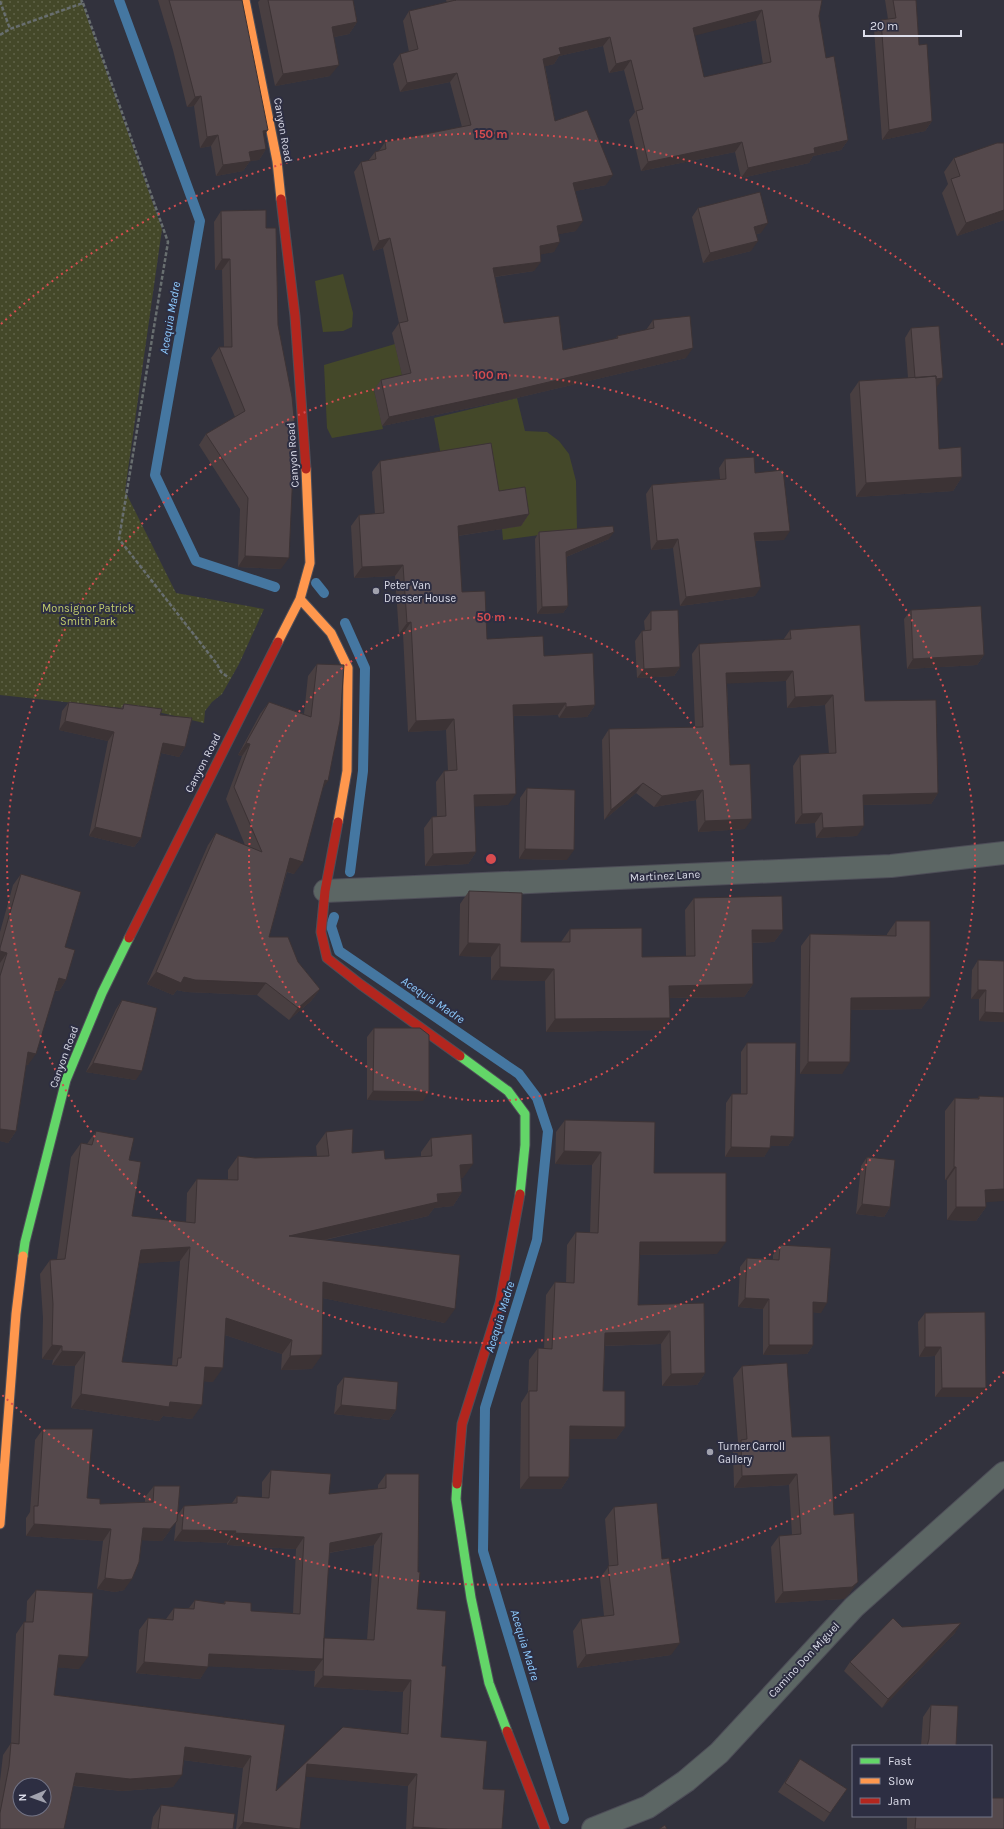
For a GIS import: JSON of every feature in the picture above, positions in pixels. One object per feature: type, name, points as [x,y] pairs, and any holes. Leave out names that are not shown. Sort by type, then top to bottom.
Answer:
[{"type":"street","name":"Canyon Road","points":[[0,1524],[16,1314],[25,1242],[66,1080],[102,993],[300,599],[310,563],[306,470],[295,316],[277,161],[245,0]]},
{"type":"street","points":[[300,599],[331,633],[348,668],[347,771],[324,891],[321,932],[327,958],[360,984],[508,1091],[525,1114],[525,1145],[518,1208],[500,1303],[462,1424],[456,1499],[471,1598],[489,1683],[545,1829]]},
{"type":"street","name":"Martinez Lane","points":[[324,891],[891,866],[1004,853]]},
{"type":"street","name":"Camino Don Miguel","points":[[593,1829],[648,1807],[686,1781],[719,1752],[854,1607],[1004,1473]]},
{"type":"path","points":[[0,1],[10,29]]},
{"type":"path","points":[[0,35],[10,29],[82,2],[168,242],[119,539],[217,664],[221,672],[252,695]]},
{"type":"green space","name":"Monsignor Patrick Smith Park","points":[[0,0],[81,0],[162,229],[125,491],[176,593],[264,609],[239,664],[222,694],[212,702],[205,711],[204,723],[158,712],[0,695]]},
{"type":"green space","points":[[343,274],[353,313],[352,327],[343,331],[323,332],[315,281]]},
{"type":"green space","points":[[395,344],[404,383],[374,390],[383,429],[332,438],[327,428],[324,365]]},
{"type":"green space","points":[[517,398],[525,431],[547,432],[559,441],[569,454],[576,481],[577,530],[503,540],[502,529],[521,525],[491,503],[442,461],[434,418]]},
{"type":"building","points":[[169,0],[242,0],[268,130],[263,131],[266,149],[249,152],[251,161],[223,165],[218,135],[207,137],[201,96],[195,97]]},
{"type":"building","points":[[268,0],[353,0],[357,22],[332,27],[339,65],[283,74]]},
{"type":"building","points":[[456,0],[822,0],[819,16],[826,58],[834,56],[848,140],[814,148],[815,153],[748,168],[742,142],[648,162],[636,111],[643,109],[631,60],[616,64],[610,37],[559,48],[561,54],[543,59],[555,121],[587,110],[613,175],[573,183],[583,221],[557,226],[560,242],[540,246],[541,262],[493,268],[504,323],[559,316],[563,350],[618,338],[617,336],[654,328],[653,320],[690,316],[693,348],[515,390],[389,417],[381,380],[411,373],[399,323],[408,321],[390,238],[379,241],[361,162],[376,159],[375,152],[386,149],[385,142],[471,125],[457,73],[407,83],[400,54],[418,49],[409,11]],"holes":[[[762,10],[771,62],[704,77],[693,28]]]},
{"type":"building","points":[[893,0],[916,0],[919,45],[927,44],[932,121],[889,130],[881,20],[896,18]]},
{"type":"building","points":[[997,143],[1004,143],[1004,210],[966,223],[951,179],[960,176],[954,158]]},
{"type":"building","points":[[760,192],[768,223],[754,227],[758,241],[710,253],[698,208]]},
{"type":"building","points":[[266,210],[266,228],[276,228],[278,325],[292,397],[297,448],[294,449],[289,558],[245,556],[248,498],[206,434],[245,411],[219,347],[232,347],[230,259],[222,259],[221,211]]},
{"type":"building","points":[[939,326],[943,378],[936,379],[936,376],[915,378],[911,328]]},
{"type":"building","points":[[936,376],[939,449],[961,447],[962,477],[866,483],[859,381]]},
{"type":"building","points":[[491,443],[499,491],[525,487],[529,514],[458,526],[462,592],[485,591],[487,639],[543,636],[544,656],[593,653],[595,705],[566,707],[566,703],[513,705],[516,794],[474,795],[476,852],[433,854],[432,817],[446,816],[444,771],[457,770],[454,719],[416,721],[411,622],[407,623],[403,565],[362,567],[359,515],[384,513],[380,461]]},
{"type":"building","points":[[754,457],[755,473],[783,470],[790,531],[754,533],[761,587],[686,597],[678,539],[657,541],[652,485],[726,479],[725,459]]},
{"type":"building","points":[[613,526],[614,532],[566,552],[568,606],[542,607],[539,532]]},
{"type":"building","points":[[981,606],[984,655],[913,659],[911,610]]},
{"type":"building","points":[[678,610],[680,667],[644,669],[642,631],[651,630],[651,611]]},
{"type":"building","points":[[860,625],[865,701],[936,700],[938,793],[863,795],[864,826],[823,828],[822,813],[802,814],[800,755],[836,753],[833,695],[795,697],[793,671],[726,673],[730,765],[750,764],[752,819],[705,821],[703,790],[662,796],[643,783],[611,810],[609,729],[703,727],[699,644],[791,639],[790,630]]},
{"type":"building","points":[[317,664],[344,665],[340,721],[328,781],[325,780],[303,862],[290,858],[269,937],[288,937],[298,962],[320,989],[298,1008],[266,983],[195,980],[184,977],[181,983],[156,972],[216,833],[262,852],[234,787],[250,744],[246,743],[269,702],[311,717]]},
{"type":"building","points":[[69,702],[123,709],[124,704],[162,709],[160,715],[192,718],[185,747],[163,743],[141,838],[95,827],[114,732],[65,721]]},
{"type":"building","points":[[527,788],[575,790],[574,850],[525,849]]},
{"type":"building","points":[[21,874],[81,892],[65,947],[75,950],[66,980],[59,978],[36,1054],[28,1052],[16,1131],[0,1129],[0,976],[7,953],[0,951],[0,948]]},
{"type":"building","points":[[469,891],[522,893],[521,942],[570,942],[570,929],[642,928],[642,957],[695,956],[694,898],[782,896],[783,930],[752,930],[753,984],[669,986],[670,1018],[555,1019],[554,969],[500,967],[500,944],[468,943]]},
{"type":"building","points":[[896,921],[930,921],[930,997],[851,998],[850,1062],[808,1062],[810,934],[896,936]]},
{"type":"building","points":[[978,960],[1004,961],[1004,1013],[985,1012],[986,990],[978,990]]},
{"type":"building","points":[[122,1000],[157,1008],[142,1071],[93,1063]]},
{"type":"building","points":[[374,1028],[420,1028],[429,1035],[429,1092],[373,1091]]},
{"type":"building","points":[[747,1043],[796,1043],[794,1137],[771,1136],[770,1148],[731,1147],[732,1094],[747,1094]]},
{"type":"building","points":[[979,1096],[1004,1097],[1004,1189],[985,1190],[986,1207],[956,1207],[956,1167],[954,1167],[955,1098],[979,1099]]},
{"type":"building","points":[[565,1120],[655,1122],[654,1173],[726,1173],[726,1242],[640,1242],[638,1305],[704,1303],[705,1373],[671,1374],[670,1331],[605,1333],[603,1391],[625,1391],[625,1427],[570,1426],[569,1477],[529,1477],[529,1391],[537,1391],[538,1348],[552,1349],[555,1282],[574,1283],[576,1232],[598,1233],[601,1152],[564,1151]]},
{"type":"building","points":[[353,1129],[352,1153],[384,1150],[385,1159],[432,1156],[431,1138],[472,1134],[473,1164],[460,1165],[462,1192],[437,1194],[438,1202],[289,1236],[460,1255],[455,1309],[323,1282],[322,1355],[290,1356],[292,1340],[226,1318],[223,1368],[205,1367],[202,1405],[170,1402],[169,1407],[81,1394],[85,1352],[62,1351],[62,1346],[52,1345],[53,1304],[50,1260],[65,1259],[81,1143],[92,1145],[96,1131],[134,1138],[129,1160],[141,1162],[132,1216],[195,1223],[197,1179],[238,1180],[238,1156],[255,1158],[329,1156],[326,1132]],"holes":[[[190,1247],[181,1358],[178,1358],[177,1366],[122,1362],[141,1250]]]},
{"type":"building","points":[[867,1157],[895,1160],[890,1207],[862,1204]]},
{"type":"building","points":[[780,1245],[831,1248],[827,1303],[813,1302],[813,1345],[769,1345],[769,1299],[745,1298],[747,1258],[779,1260]]},
{"type":"building","points":[[985,1312],[986,1388],[942,1388],[941,1347],[925,1347],[925,1313]]},
{"type":"building","points":[[787,1363],[792,1437],[830,1436],[834,1515],[854,1513],[858,1582],[852,1587],[783,1592],[779,1536],[801,1534],[797,1474],[742,1476],[741,1440],[747,1439],[742,1366]]},
{"type":"building","points":[[344,1377],[398,1382],[396,1410],[341,1405]]},
{"type":"building","points":[[43,1429],[93,1429],[87,1498],[100,1499],[100,1504],[153,1502],[154,1486],[180,1486],[177,1521],[170,1529],[143,1528],[139,1562],[132,1579],[123,1580],[105,1578],[111,1529],[34,1524],[34,1506],[38,1506]]},
{"type":"building","points":[[271,1470],[331,1474],[329,1494],[386,1488],[386,1474],[419,1474],[418,1572],[420,1572],[417,1609],[446,1611],[442,1666],[446,1666],[441,1737],[487,1741],[483,1789],[505,1790],[502,1829],[413,1827],[417,1774],[307,1764],[300,1829],[243,1822],[251,1756],[185,1747],[182,1775],[130,1779],[76,1773],[64,1829],[0,1829],[0,1813],[9,1766],[11,1743],[19,1744],[24,1622],[33,1622],[36,1590],[93,1593],[88,1657],[59,1655],[54,1695],[285,1725],[276,1791],[343,1727],[408,1734],[411,1680],[323,1676],[324,1638],[323,1659],[209,1654],[208,1667],[144,1662],[148,1618],[173,1620],[174,1608],[194,1609],[195,1600],[225,1604],[225,1601],[251,1603],[251,1611],[300,1614],[304,1537],[235,1533],[236,1531],[182,1530],[184,1506],[237,1503],[237,1496],[269,1498]],"holes":[[[382,1533],[374,1640],[324,1638],[330,1543]]]},
{"type":"building","points":[[657,1503],[662,1559],[669,1558],[680,1643],[586,1655],[581,1619],[614,1615],[608,1566],[618,1565],[614,1507]]},
{"type":"building","points":[[893,1618],[902,1627],[961,1623],[888,1699],[850,1662]]},
{"type":"building","points":[[931,1705],[958,1706],[956,1745],[927,1745]]},
{"type":"building","points":[[800,1759],[847,1789],[830,1813],[785,1783]]},
{"type":"building","points":[[992,1798],[1004,1798],[1004,1829],[915,1829],[916,1817],[992,1817]]},
{"type":"building","points":[[161,1805],[235,1814],[233,1829],[158,1829]]},
{"type":"building","points":[[665,1825],[667,1829],[659,1829]]},
{"type":"waterway","name":"Acequia Madre","points":[[119,0],[200,221],[155,475],[196,561],[275,587]]},
{"type":"waterway","name":"Acequia Madre","points":[[316,583],[324,593]]},
{"type":"waterway","name":"Acequia Madre","points":[[345,623],[365,668],[363,771],[350,872]]},
{"type":"waterway","name":"Acequia Madre","points":[[334,917],[331,926],[339,951],[519,1074],[537,1098],[548,1131],[537,1240],[485,1408],[483,1551],[564,1819]]},
{"type":"traffic: fast","points":[[23,1256],[25,1242],[66,1080],[102,993],[129,938]]},
{"type":"traffic: fast","points":[[460,1056],[508,1091],[525,1114],[525,1145],[520,1194]]},
{"type":"traffic: fast","points":[[457,1484],[456,1499],[471,1598],[489,1683],[507,1731]]},
{"type":"traffic: slow","points":[[245,0],[277,161],[281,199]]},
{"type":"traffic: slow","points":[[278,642],[300,599],[310,563],[306,469]]},
{"type":"traffic: slow","points":[[300,599],[331,633],[348,668],[347,771],[338,822]]},
{"type":"traffic: slow","points":[[0,1524],[16,1314],[23,1256]]},
{"type":"traffic: jam","points":[[281,199],[295,316],[306,469]]},
{"type":"traffic: jam","points":[[129,938],[278,642]]},
{"type":"traffic: jam","points":[[338,822],[325,891],[321,932],[327,958],[360,984],[460,1056]]},
{"type":"traffic: jam","points":[[457,1484],[462,1424],[500,1303],[520,1194]]},
{"type":"traffic: jam","points":[[507,1731],[545,1829]]},
{"type":"place","name":"Peter Van Dresser House","points":[[376,591]]},
{"type":"place","name":"Turner Carroll Gallery","points":[[710,1452]]}]
